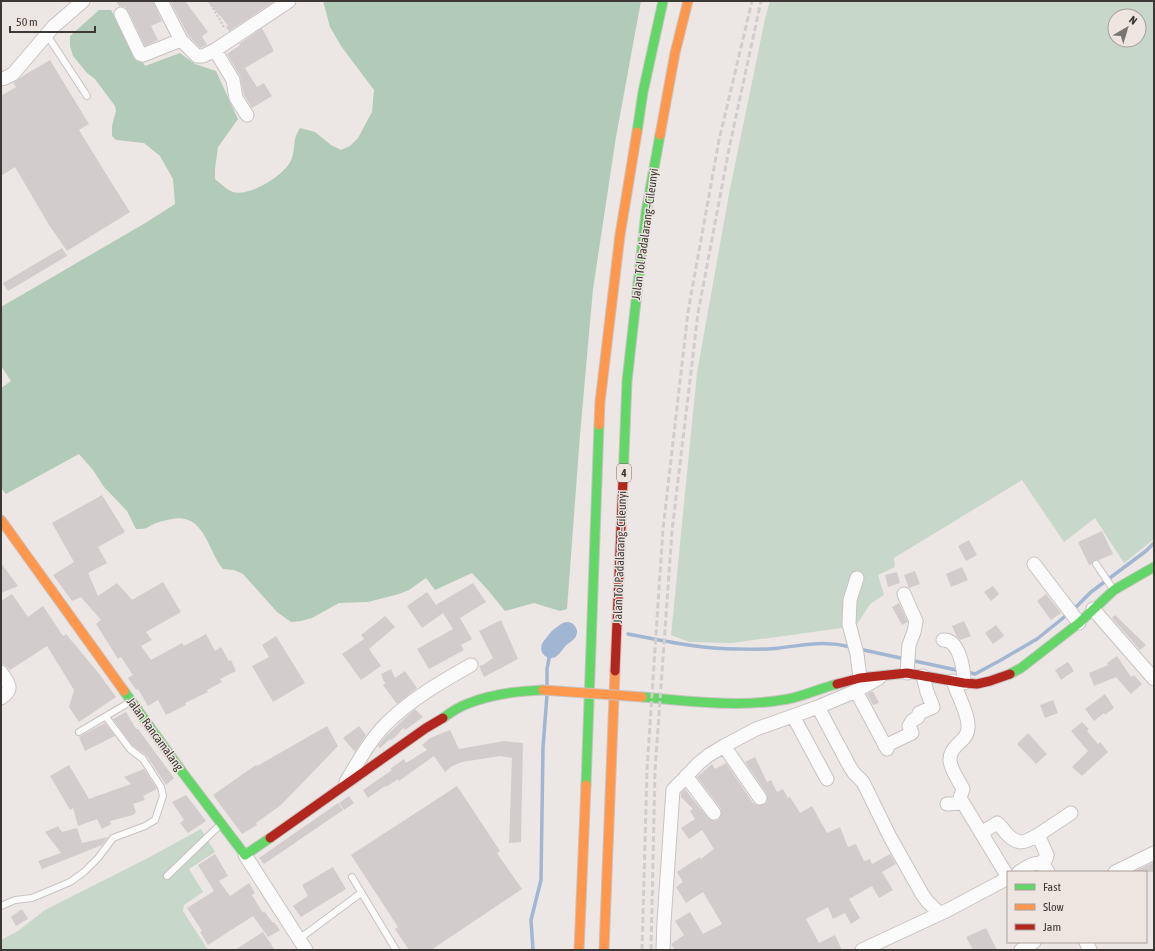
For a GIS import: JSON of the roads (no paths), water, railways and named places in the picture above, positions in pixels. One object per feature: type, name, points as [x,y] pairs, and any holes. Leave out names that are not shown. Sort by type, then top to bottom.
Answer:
[{"type":"main road","name":"Jalan Tol Padalarang–Cileunyi","points":[[579,950],[590,707],[600,402],[620,235],[643,92],[663,1]]},
{"type":"main road","name":"Jalan Tol Padalarang–Cileunyi","points":[[604,950],[628,381],[646,212],[675,53],[688,1]]},
{"type":"main road","name":"Jalan Rancamalang","points":[[1,520],[131,702],[245,854]]},
{"type":"main road","points":[[882,676],[907,663],[923,676],[961,677],[977,684],[990,682],[1005,676],[1021,668],[1075,618],[1093,609],[1114,590],[1154,567]]},
{"type":"main road","points":[[245,854],[426,728],[466,704],[496,695],[543,690],[698,702],[759,703],[789,699],[836,684],[858,685]]},
{"type":"street","points":[[1,79],[12,74],[64,16],[83,1]]},
{"type":"street","points":[[161,1],[181,40],[197,56],[203,56],[215,50],[289,1]]},
{"type":"street","points":[[121,14],[140,54],[142,55],[181,40]]},
{"type":"street","points":[[215,50],[235,84],[236,98],[247,115]]},
{"type":"street","points":[[1034,564],[1075,618]]},
{"type":"street","points":[[857,578],[850,600],[849,624],[857,654],[858,685],[886,748],[912,733],[909,726],[910,723],[918,717],[919,713],[933,707],[923,676]]},
{"type":"street","points":[[904,594],[916,621],[907,663]]},
{"type":"street","points":[[1093,609],[1154,679]]},
{"type":"street","points":[[943,640],[951,642],[957,650],[968,727],[965,738],[953,748],[949,757],[953,770],[964,788],[960,798],[1007,876]]},
{"type":"street","points":[[345,783],[360,759],[386,724],[413,700],[471,665]]},
{"type":"street","points":[[1,672],[10,688],[1,698]]},
{"type":"street","points":[[663,950],[674,790],[686,776],[709,755],[724,746],[756,729],[818,707],[858,685],[882,676]]},
{"type":"street","points":[[818,707],[850,767],[863,782],[868,791],[890,838],[927,901],[939,914]]},
{"type":"street","points":[[793,716],[827,779]]},
{"type":"street","points":[[724,746],[760,798]]},
{"type":"street","points":[[686,776],[714,813]]},
{"type":"street","points":[[947,804],[963,804]]},
{"type":"street","points":[[981,833],[997,824],[1012,839],[1025,842],[1070,813]]},
{"type":"street","points":[[1021,871],[1036,863],[1044,868],[1047,855],[1038,835]]},
{"type":"street","points":[[1118,871],[1154,853]]},
{"type":"street","name":"Jalan Rancamalang","points":[[245,854],[302,945]]},
{"type":"street","points":[[862,950],[948,910],[1007,879]]},
{"type":"street","points":[[1020,950],[1032,943]]},
{"type":"lane","points":[[47,35],[87,96]]},
{"type":"lane","points":[[1096,564],[1106,581],[1114,590]]},
{"type":"lane","points":[[79,732],[131,702]]},
{"type":"lane","points":[[1,906],[15,900],[32,898],[70,882],[84,872],[98,858],[113,838],[145,826],[155,820],[163,796],[161,787],[143,759],[130,749],[106,716]]},
{"type":"lane","points":[[167,876],[222,823]]},
{"type":"lane","points":[[352,877],[396,950]]},
{"type":"lane","points":[[302,945],[361,893]]},
{"type":"waterway","points":[[1073,610],[1091,592],[1146,551],[1154,543]]},
{"type":"waterway","points":[[967,672],[975,674],[1001,660],[1037,639],[1068,614]]},
{"type":"waterway","points":[[551,648],[559,638],[567,632]]},
{"type":"waterway","points":[[628,634],[682,644],[723,649],[768,649],[823,643],[851,647]]},
{"type":"waterway","points":[[547,685],[547,669],[551,648]]},
{"type":"waterway","points":[[859,649],[961,671]]},
{"type":"waterway","points":[[533,950],[531,920],[541,880],[543,747],[547,695]]},
{"type":"railway","points":[[642,950],[647,770],[663,529],[688,312],[719,140],[752,1]]},
{"type":"railway","points":[[651,950],[655,771],[672,531],[698,313],[730,144],[761,1]]}]
